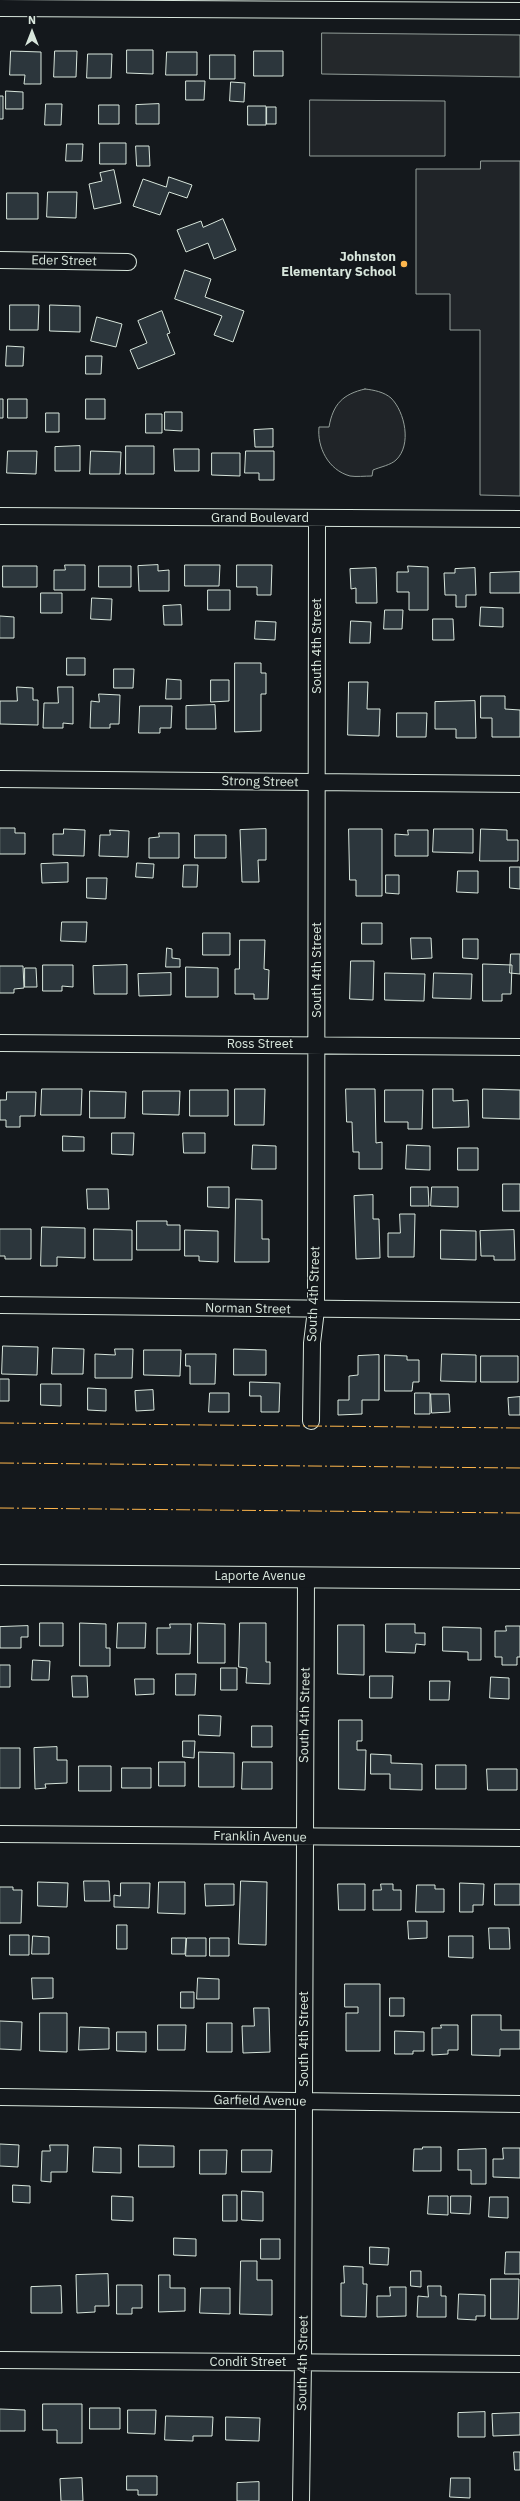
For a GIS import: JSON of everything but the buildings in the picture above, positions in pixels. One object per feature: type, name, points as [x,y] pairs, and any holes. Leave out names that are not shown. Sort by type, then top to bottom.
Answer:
[{"type":"street","points":[[0,8],[324,5],[520,11]]},
{"type":"street","name":"Eder Street","points":[[0,260],[128,262]]},
{"type":"street","name":"Grand Boulevard","points":[[0,516],[520,519]]},
{"type":"street","name":"South 4th Street","points":[[312,1421],[312,1343],[316,1310],[317,518]]},
{"type":"street","name":"Strong Street","points":[[0,779],[520,784]]},
{"type":"street","name":"Ross Street","points":[[0,1043],[520,1047]]},
{"type":"street","name":"Norman Street","points":[[0,1305],[316,1310],[520,1311]]},
{"type":"street","name":"Laporte Avenue","points":[[0,1574],[520,1579]]},
{"type":"street","name":"South 4th Street","points":[[300,2501],[303,2363],[306,1577]]},
{"type":"street","name":"Franklin Avenue","points":[[0,1834],[520,1838]]},
{"type":"street","name":"Garfield Avenue","points":[[0,2097],[520,2104]]},
{"type":"street","name":"Condit Street","points":[[0,2360],[520,2364]]},
{"type":"shaded area","points":[[322,33],[520,35],[520,77],[322,74]]},
{"type":"shaded area","points":[[310,100],[445,101],[445,156],[310,156]]},
{"type":"shaded area","points":[[481,161],[520,161],[520,496],[480,495],[480,330],[450,330],[450,294],[416,294],[416,169],[480,169]]},
{"type":"shaded area","points":[[365,389],[385,394],[396,404],[400,411],[405,429],[404,446],[401,454],[394,462],[373,470],[372,476],[350,476],[336,469],[326,457],[320,442],[319,427],[329,427],[333,412],[340,401],[357,391]]},
{"type":"power","points":[[0,1423],[520,1428]]},
{"type":"power","points":[[0,1463],[520,1468]]},
{"type":"power","points":[[0,1508],[520,1513]]},
{"type":"place","name":"Johnston Elementary School","points":[[404,264]]}]
